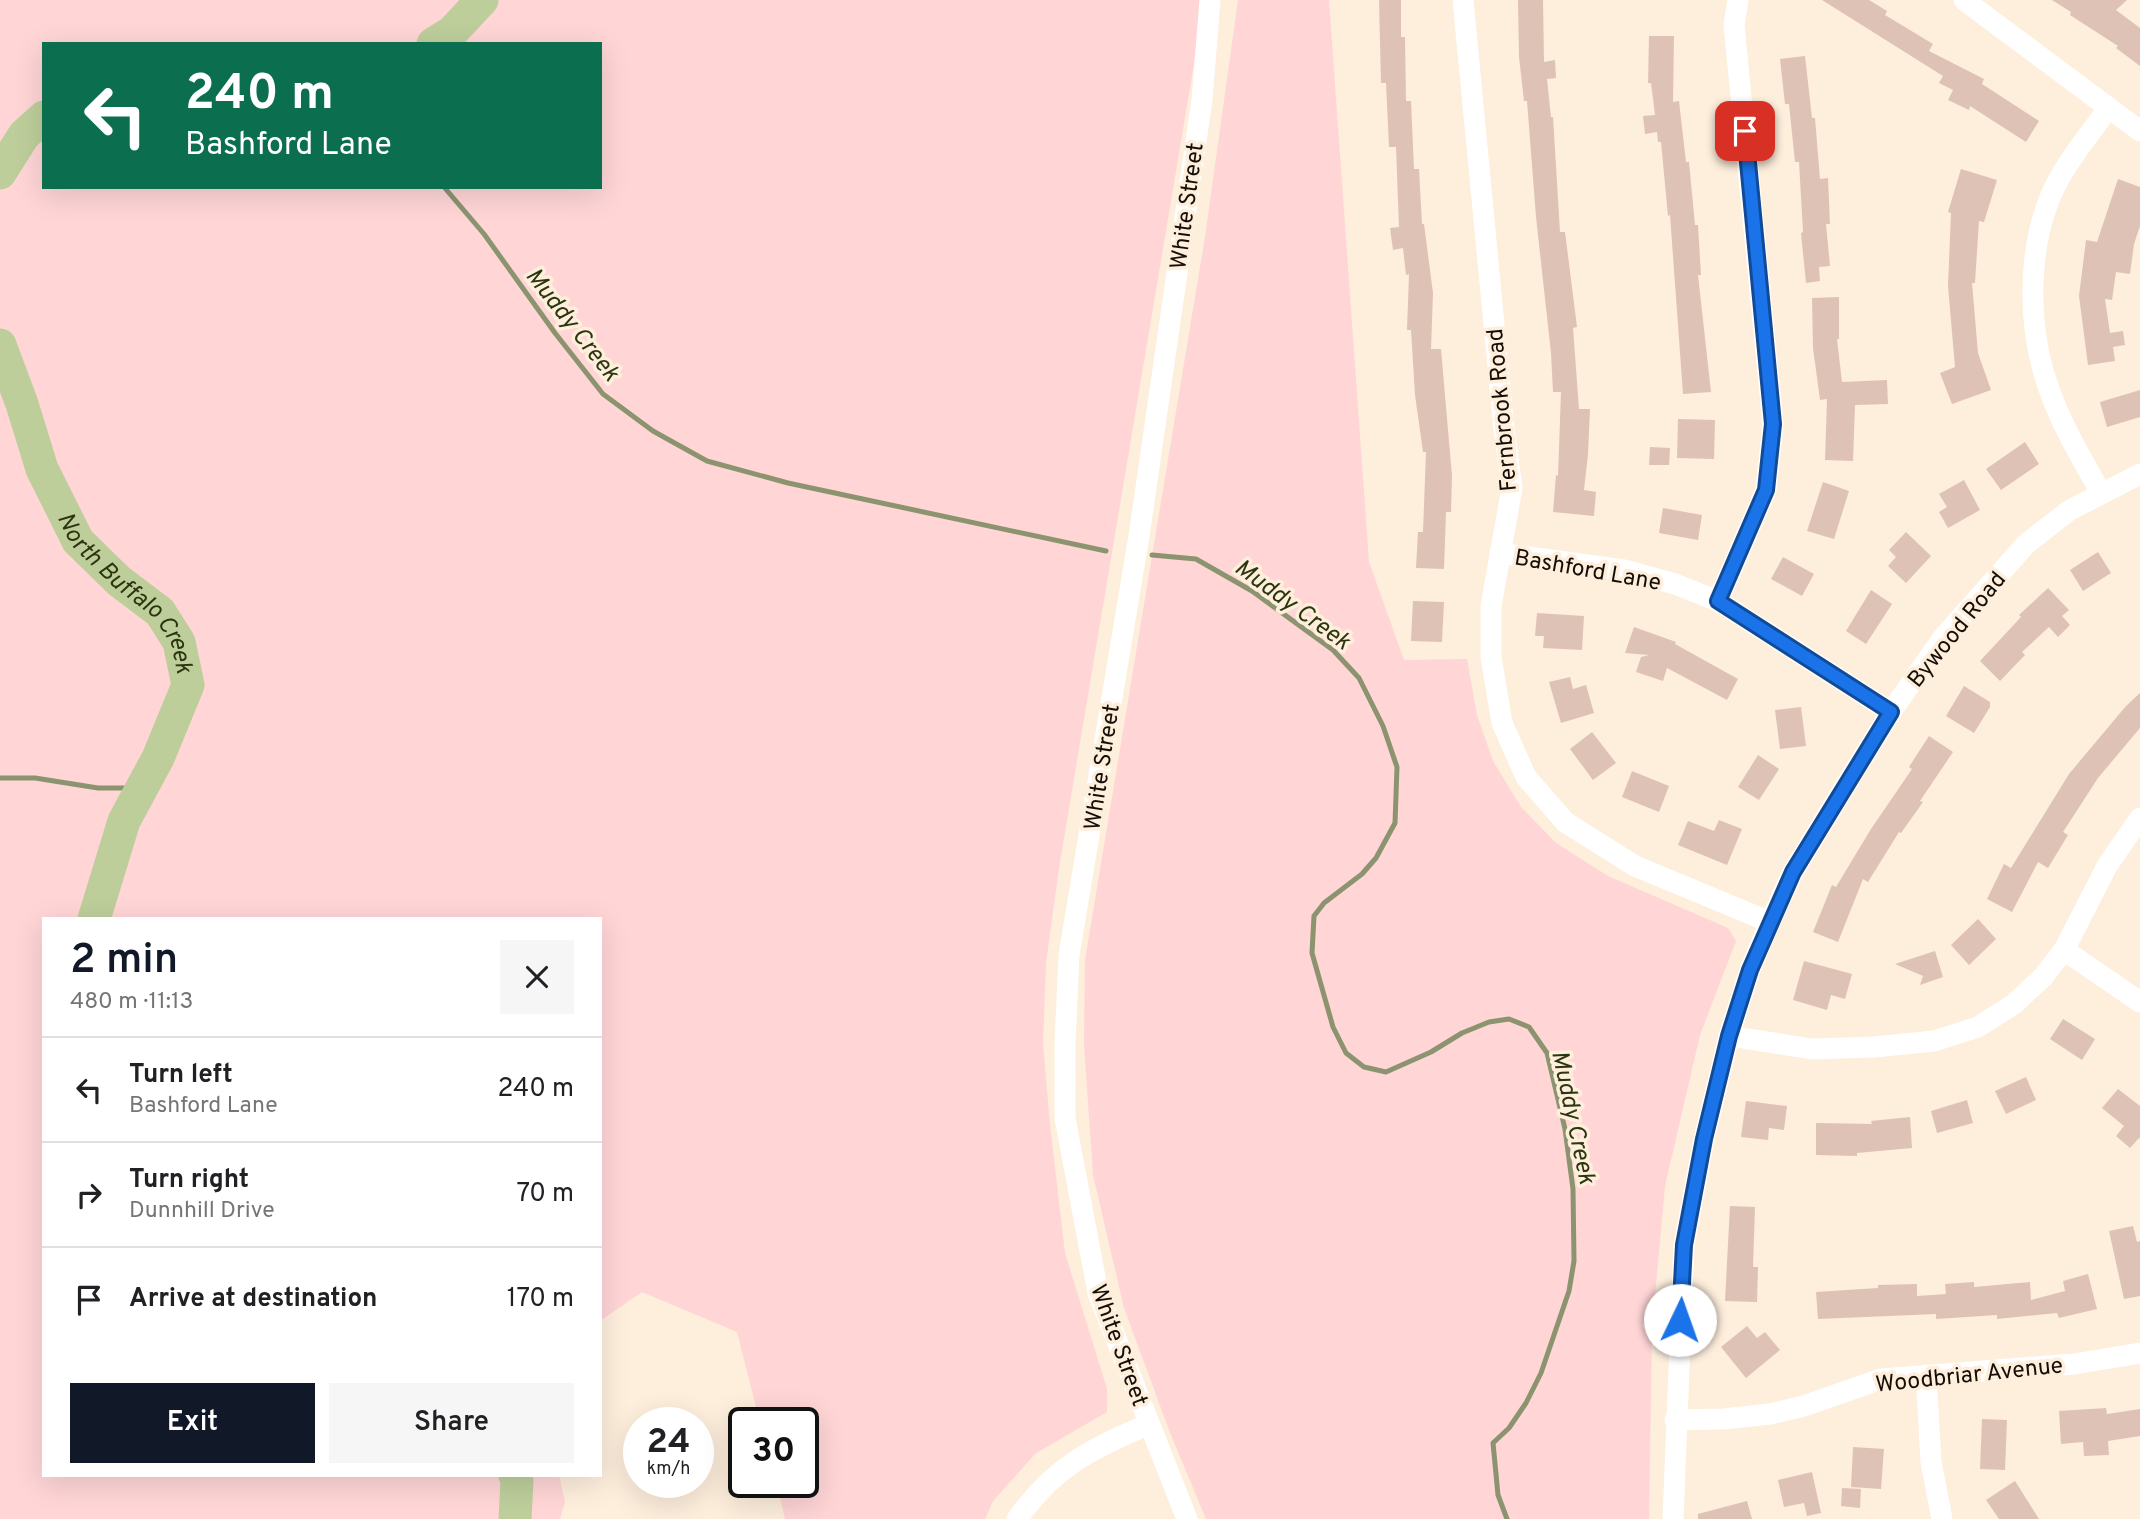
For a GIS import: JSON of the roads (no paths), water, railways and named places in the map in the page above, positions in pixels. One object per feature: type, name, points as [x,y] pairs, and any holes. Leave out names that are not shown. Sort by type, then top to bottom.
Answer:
[{"type":"street","name":"White Street","points":[[1187,1519],[1098,1293],[1065,1118],[1065,1043],[1069,955],[1141,523],[1202,100],[1210,0]]},
{"type":"street","name":"Fernbrook Road","points":[[1463,0],[1512,488],[1491,606],[1491,657],[1502,723],[1526,777],[1564,822],[1635,866],[1770,922]]},
{"type":"street","points":[[1718,601],[1766,490],[1773,424],[1734,25],[1738,0]]},
{"type":"street","points":[[1964,0],[2140,131]]},
{"type":"street","points":[[2101,493],[2067,433],[2048,387],[2033,319],[2034,269],[2041,222],[2060,177],[2109,107]]},
{"type":"street","name":"Bywood Road","points":[[1673,1519],[1684,1245],[1704,1139],[1729,1036],[1750,970],[1770,922],[1793,872],[1891,712],[1942,639],[2026,544],[2070,510],[2140,474]]},
{"type":"street","name":"Bashford Lane","points":[[1500,553],[1624,570],[1675,584],[1718,601],[1891,712]]},
{"type":"street","points":[[1729,1036],[1812,1049],[1874,1047],[1934,1041],[1978,1027],[2014,1004],[2043,977],[2064,950],[2107,866],[2140,818]]},
{"type":"street","points":[[2064,950],[2140,1002]]},
{"type":"street","name":"Woodbriar Avenue","points":[[1675,1420],[1770,1414],[1804,1406],[1881,1379],[2074,1364],[2140,1353]]},
{"type":"street","points":[[1926,1375],[1931,1462],[1942,1519]]},
{"type":"street","points":[[1017,1519],[1054,1476],[1076,1459],[1149,1424]]},
{"type":"waterway","name":"North Buffalo Creek","points":[[436,42],[452,32],[482,0]]},
{"type":"waterway","name":"North Buffalo Creek","points":[[0,173],[24,135],[42,119]]},
{"type":"waterway","name":"Muddy Creek","points":[[446,189],[484,234],[555,333],[603,394],[653,431],[707,461],[788,483],[1106,551]]},
{"type":"waterway","name":"North Buffalo Creek","points":[[0,345],[42,469],[78,541],[119,581],[160,612],[179,642],[188,685],[158,758],[124,821],[95,917]]},
{"type":"waterway","name":"Muddy Creek","points":[[1152,555],[1196,559],[1252,591],[1333,650],[1359,678],[1383,726],[1397,767],[1395,823],[1376,858],[1362,874],[1324,903],[1314,916],[1312,953],[1333,1027],[1346,1053],[1364,1067],[1386,1072],[1431,1052],[1462,1033],[1489,1022],[1509,1019],[1529,1027],[1547,1053],[1565,1129],[1573,1189],[1574,1261],[1569,1291],[1541,1373],[1526,1403],[1509,1428],[1493,1443],[1498,1495],[1507,1519]]},
{"type":"waterway","points":[[0,778],[35,778],[98,788],[142,788]]},
{"type":"waterway","name":"North Buffalo Creek","points":[[515,1519],[516,1477]]}]
